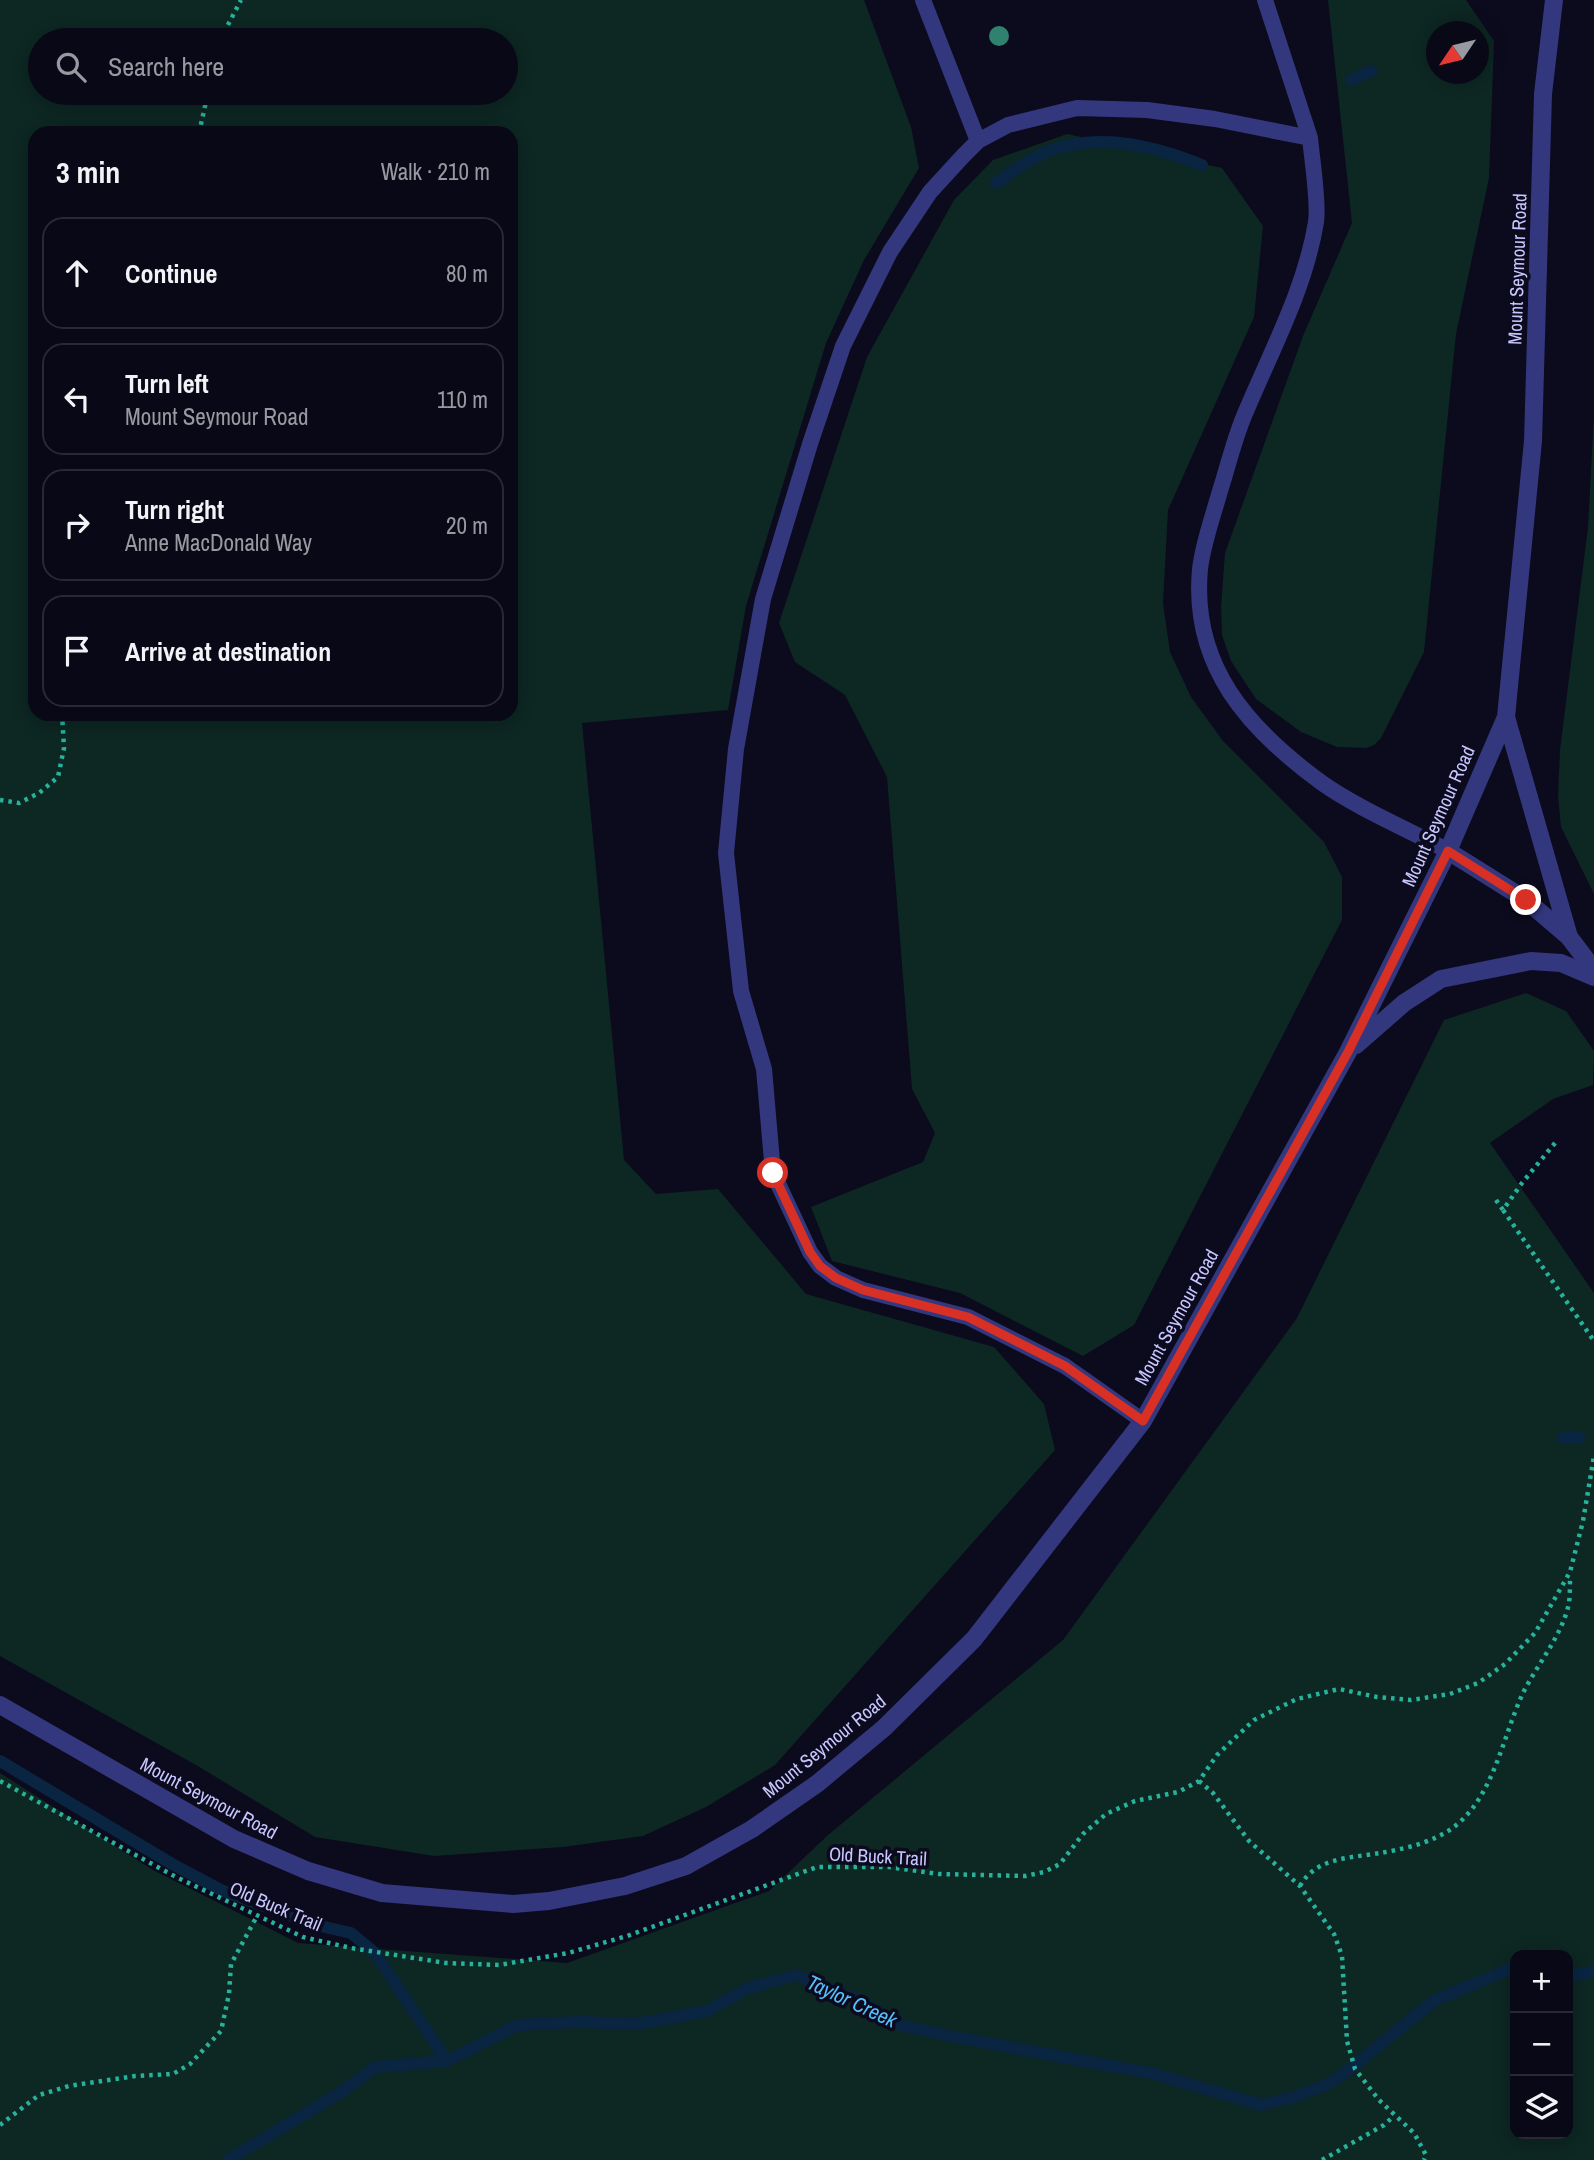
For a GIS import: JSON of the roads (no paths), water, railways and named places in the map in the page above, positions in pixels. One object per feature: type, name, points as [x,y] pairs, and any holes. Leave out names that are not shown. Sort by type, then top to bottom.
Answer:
[{"type":"street","name":"Mount Seymour Road","points":[[0,1705],[234,1839],[308,1871],[382,1893],[513,1904],[549,1901],[625,1886],[686,1866],[752,1829],[818,1783],[884,1728],[974,1639],[1143,1421],[1348,1052],[1448,851],[1506,716],[1533,441],[1543,93],[1554,0]]},
{"type":"street","points":[[1506,716],[1569,937]]},
{"type":"street","points":[[1448,851],[1526,900],[1569,937],[1594,970]]},
{"type":"street","points":[[1348,1052],[1404,1003],[1441,979],[1531,961],[1561,963],[1594,977]]},
{"type":"lane","points":[[923,0],[978,141]]},
{"type":"lane","points":[[1265,0],[1310,138],[1316,220],[1305,268],[1289,312],[1242,419],[1211,522],[1200,567],[1199,614],[1206,647],[1221,679],[1266,737],[1323,784],[1448,851]]},
{"type":"lane","points":[[1143,1421],[1065,1366],[968,1317],[863,1290],[836,1278],[820,1266],[810,1252],[773,1173],[764,1069],[741,991],[726,853],[736,749],[763,599],[843,345],[890,252],[930,192],[978,141],[1008,125],[1077,108],[1147,110],[1215,119],[1310,138]]},
{"type":"waterway","points":[[1351,80],[1371,71]]},
{"type":"waterway","points":[[996,183],[1041,154],[1058,148],[1095,142],[1131,144],[1202,165]]},
{"type":"waterway","points":[[1563,1438],[1579,1438]]},
{"type":"waterway","points":[[0,1761],[172,1864],[223,1891],[316,1925],[351,1933],[375,1953],[447,2061]]},
{"type":"waterway","name":"Taylor Creek","points":[[228,2160],[343,2091],[375,2067],[447,2061],[518,2025],[578,2022],[637,2024],[707,2011],[748,1988],[796,1975],[861,2001],[900,2025],[1155,2074],[1261,2105],[1291,2098],[1326,2085],[1345,2073],[1435,2000],[1510,1969]]},
{"type":"waterway","name":"Taylor Creek","points":[[1573,1975],[1594,1971]]}]
